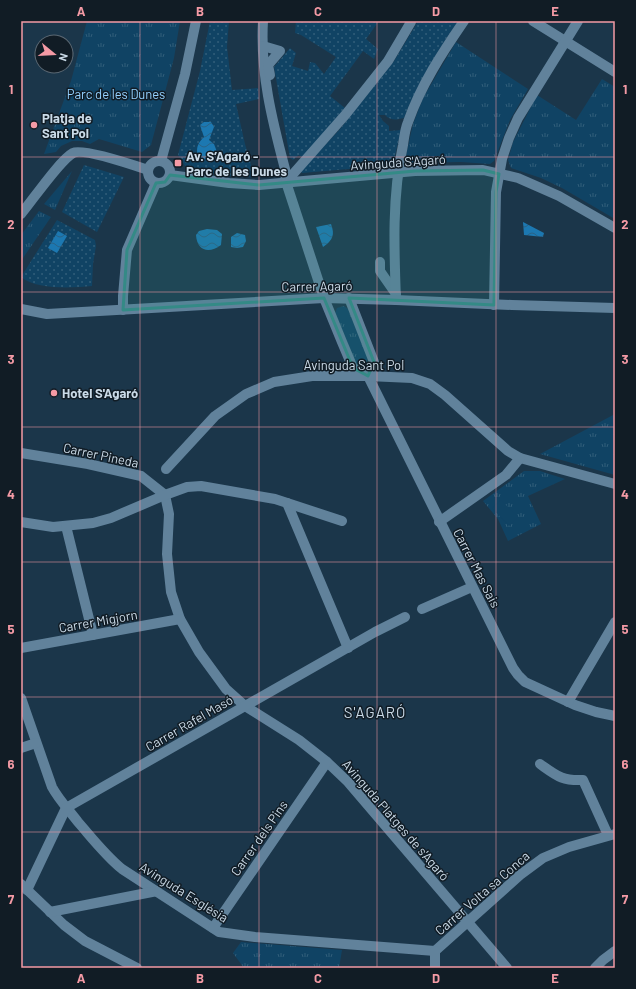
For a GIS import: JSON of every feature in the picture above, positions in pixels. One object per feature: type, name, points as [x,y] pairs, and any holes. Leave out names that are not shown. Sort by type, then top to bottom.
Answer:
[{"type":"street","points":[[161,161],[185,74],[196,21]]},
{"type":"street","points":[[263,21],[262,46],[266,89],[285,169],[286,182],[324,298],[353,368],[368,376],[374,362],[349,298]]},
{"type":"street","points":[[396,297],[395,189],[408,123],[419,94],[440,57],[464,21]]},
{"type":"street","points":[[533,21],[615,72]]},
{"type":"street","points":[[494,304],[496,192],[499,174],[509,138],[518,118],[578,21]]},
{"type":"street","points":[[286,182],[346,114],[388,61],[411,22]]},
{"type":"street","points":[[262,46],[280,51],[268,66],[286,163],[286,182]]},
{"type":"street","points":[[21,214],[63,162],[74,152],[85,152],[148,170]]},
{"type":"street","points":[[161,161],[169,166],[170,174],[165,182],[160,184],[156,183],[149,177],[148,170],[153,163],[161,161]]},
{"type":"street","name":"Avinguda S'Agaró","points":[[170,174],[229,183],[259,185],[415,171],[483,170],[518,178],[559,196],[615,228]]},
{"type":"street","points":[[123,310],[128,250],[156,183]]},
{"type":"street","points":[[378,267],[396,297]]},
{"type":"street","name":"Carrer Agaró","points":[[21,309],[47,314],[324,298],[396,297],[494,304],[615,308]]},
{"type":"street","name":"Avinguda Sant Pol","points":[[166,469],[215,416],[246,394],[274,382],[312,376],[368,376],[412,378],[430,384],[445,395],[508,451],[520,458],[615,484]]},
{"type":"street","name":"Carrer Mas Sais","points":[[368,376],[472,587],[518,675],[526,682],[568,702],[596,712],[615,716]]},
{"type":"street","name":"Carrer Pineda","points":[[21,453],[88,464],[141,476],[165,495]]},
{"type":"street","points":[[440,522],[506,475],[520,458]]},
{"type":"street","points":[[21,522],[53,527],[93,523],[111,518],[187,487],[201,486],[275,499],[342,521]]},
{"type":"street","name":"Avinguda Platges de s'Agaró","points":[[165,495],[169,514],[167,554],[171,592],[180,619],[199,652],[226,689],[245,706],[299,740],[327,762],[348,782],[508,968]]},
{"type":"street","points":[[287,502],[348,648]]},
{"type":"street","points":[[66,526],[93,635]]},
{"type":"street","points":[[422,609],[472,587]]},
{"type":"street","name":"Carrer Rafel Masó","points":[[66,808],[348,648],[406,617]]},
{"type":"street","name":"Carrer Migjorn","points":[[21,648],[180,619]]},
{"type":"street","points":[[568,702],[615,622]]},
{"type":"street","name":"Avinguda Església","points":[[21,698],[52,787],[66,808],[108,857],[122,868],[219,932],[255,937],[435,951]]},
{"type":"street","points":[[21,748],[36,743]]},
{"type":"street","name":"Carrer dels Pins","points":[[213,928],[327,762]]},
{"type":"street","points":[[540,764],[558,777],[572,781],[583,780],[612,835]]},
{"type":"street","points":[[66,808],[24,887],[50,912],[85,941],[137,968]]},
{"type":"street","name":"Carrer Volta sa Conca","points":[[435,951],[520,875],[543,858],[569,847],[612,835]]},
{"type":"street","points":[[50,912],[157,891]]},
{"type":"street","points":[[435,951],[435,968]]},
{"type":"street","points":[[595,968],[615,951]]},
{"type":"highlighted area","points":[[483,170],[499,174],[496,192],[494,305],[349,298],[374,362],[368,376],[353,368],[324,298],[123,310],[127,250],[156,183],[165,182],[170,175],[259,185],[415,171]]},
{"type":"green space","name":"Parc de les Dunes","points":[[87,21],[180,21],[174,58],[151,145],[142,152],[99,139],[90,144],[82,141],[72,141],[61,146],[56,152],[44,154],[74,74]]},
{"type":"green space","points":[[210,21],[229,21],[227,47],[232,90],[258,88],[259,99],[236,104],[253,172],[255,171],[257,177],[231,176],[187,169],[178,155],[200,71]]},
{"type":"green space","points":[[296,21],[379,21],[366,39],[378,49],[374,59],[363,51],[330,96],[345,108],[302,158],[299,155],[293,160],[290,158],[274,67],[290,48],[296,53],[292,66],[308,71],[310,62],[315,63],[324,74],[336,57],[301,35],[295,33]]},
{"type":"green space","points":[[415,21],[458,21],[428,68],[415,92],[404,118],[394,120],[385,115],[379,115],[389,126],[389,131],[401,130],[394,160],[390,164],[383,166],[302,173],[301,171],[340,129],[394,61],[417,23]]},
{"type":"green space","points":[[456,42],[528,89],[510,120],[494,161],[490,164],[461,162],[412,163],[407,160],[406,155],[413,124],[423,98]]},
{"type":"green space","points":[[602,79],[615,87],[615,219],[562,188],[541,178],[511,168],[508,160],[513,142],[537,95],[576,120]]},
{"type":"green space","points":[[84,165],[124,177],[97,232],[62,212]]},
{"type":"green space","points":[[72,171],[55,210],[44,204]]},
{"type":"green space","points":[[39,211],[51,217],[21,261],[21,235]]},
{"type":"green space","points":[[57,220],[95,240],[96,246],[92,286],[45,286],[28,281],[21,277]]},
{"type":"green space","points":[[344,306],[348,309],[368,358],[366,363],[361,366],[356,363],[335,313],[337,308]]},
{"type":"green space","points":[[615,414],[615,475],[540,454]]},
{"type":"green space","points":[[524,471],[540,471],[565,479],[528,496],[541,524],[508,541],[498,519],[483,501]]},
{"type":"green space","points":[[501,500],[518,517],[509,526],[492,508]]},
{"type":"green space","points":[[241,942],[342,950],[339,968],[244,968],[233,953]]},
{"type":"water","points":[[204,122],[211,122],[214,127],[209,140],[214,144],[217,152],[212,157],[206,159],[198,157],[197,151],[198,144],[204,137],[200,125]]},
{"type":"water","points":[[523,222],[544,233],[543,237],[524,235]]},
{"type":"water","points":[[331,224],[333,234],[331,240],[323,247],[316,227]]},
{"type":"water","points":[[207,229],[217,230],[222,234],[221,245],[217,248],[208,250],[201,248],[199,245],[196,235],[199,231]]},
{"type":"water","points":[[58,231],[67,236],[57,253],[48,248]]},
{"type":"water","points":[[237,233],[245,235],[246,241],[243,247],[231,247],[231,237]]},
{"type":"place","name":"Platja de Sant Pol","points":[[34,125]]},
{"type":"place","name":"Av. S’Agaró - Parc de les Dunes","points":[[178,163]]},
{"type":"place","name":"Hotel S'Agaró","points":[[54,393]]},
{"type":"district","name":"S'AGARÓ","points":[[375,713]]}]
